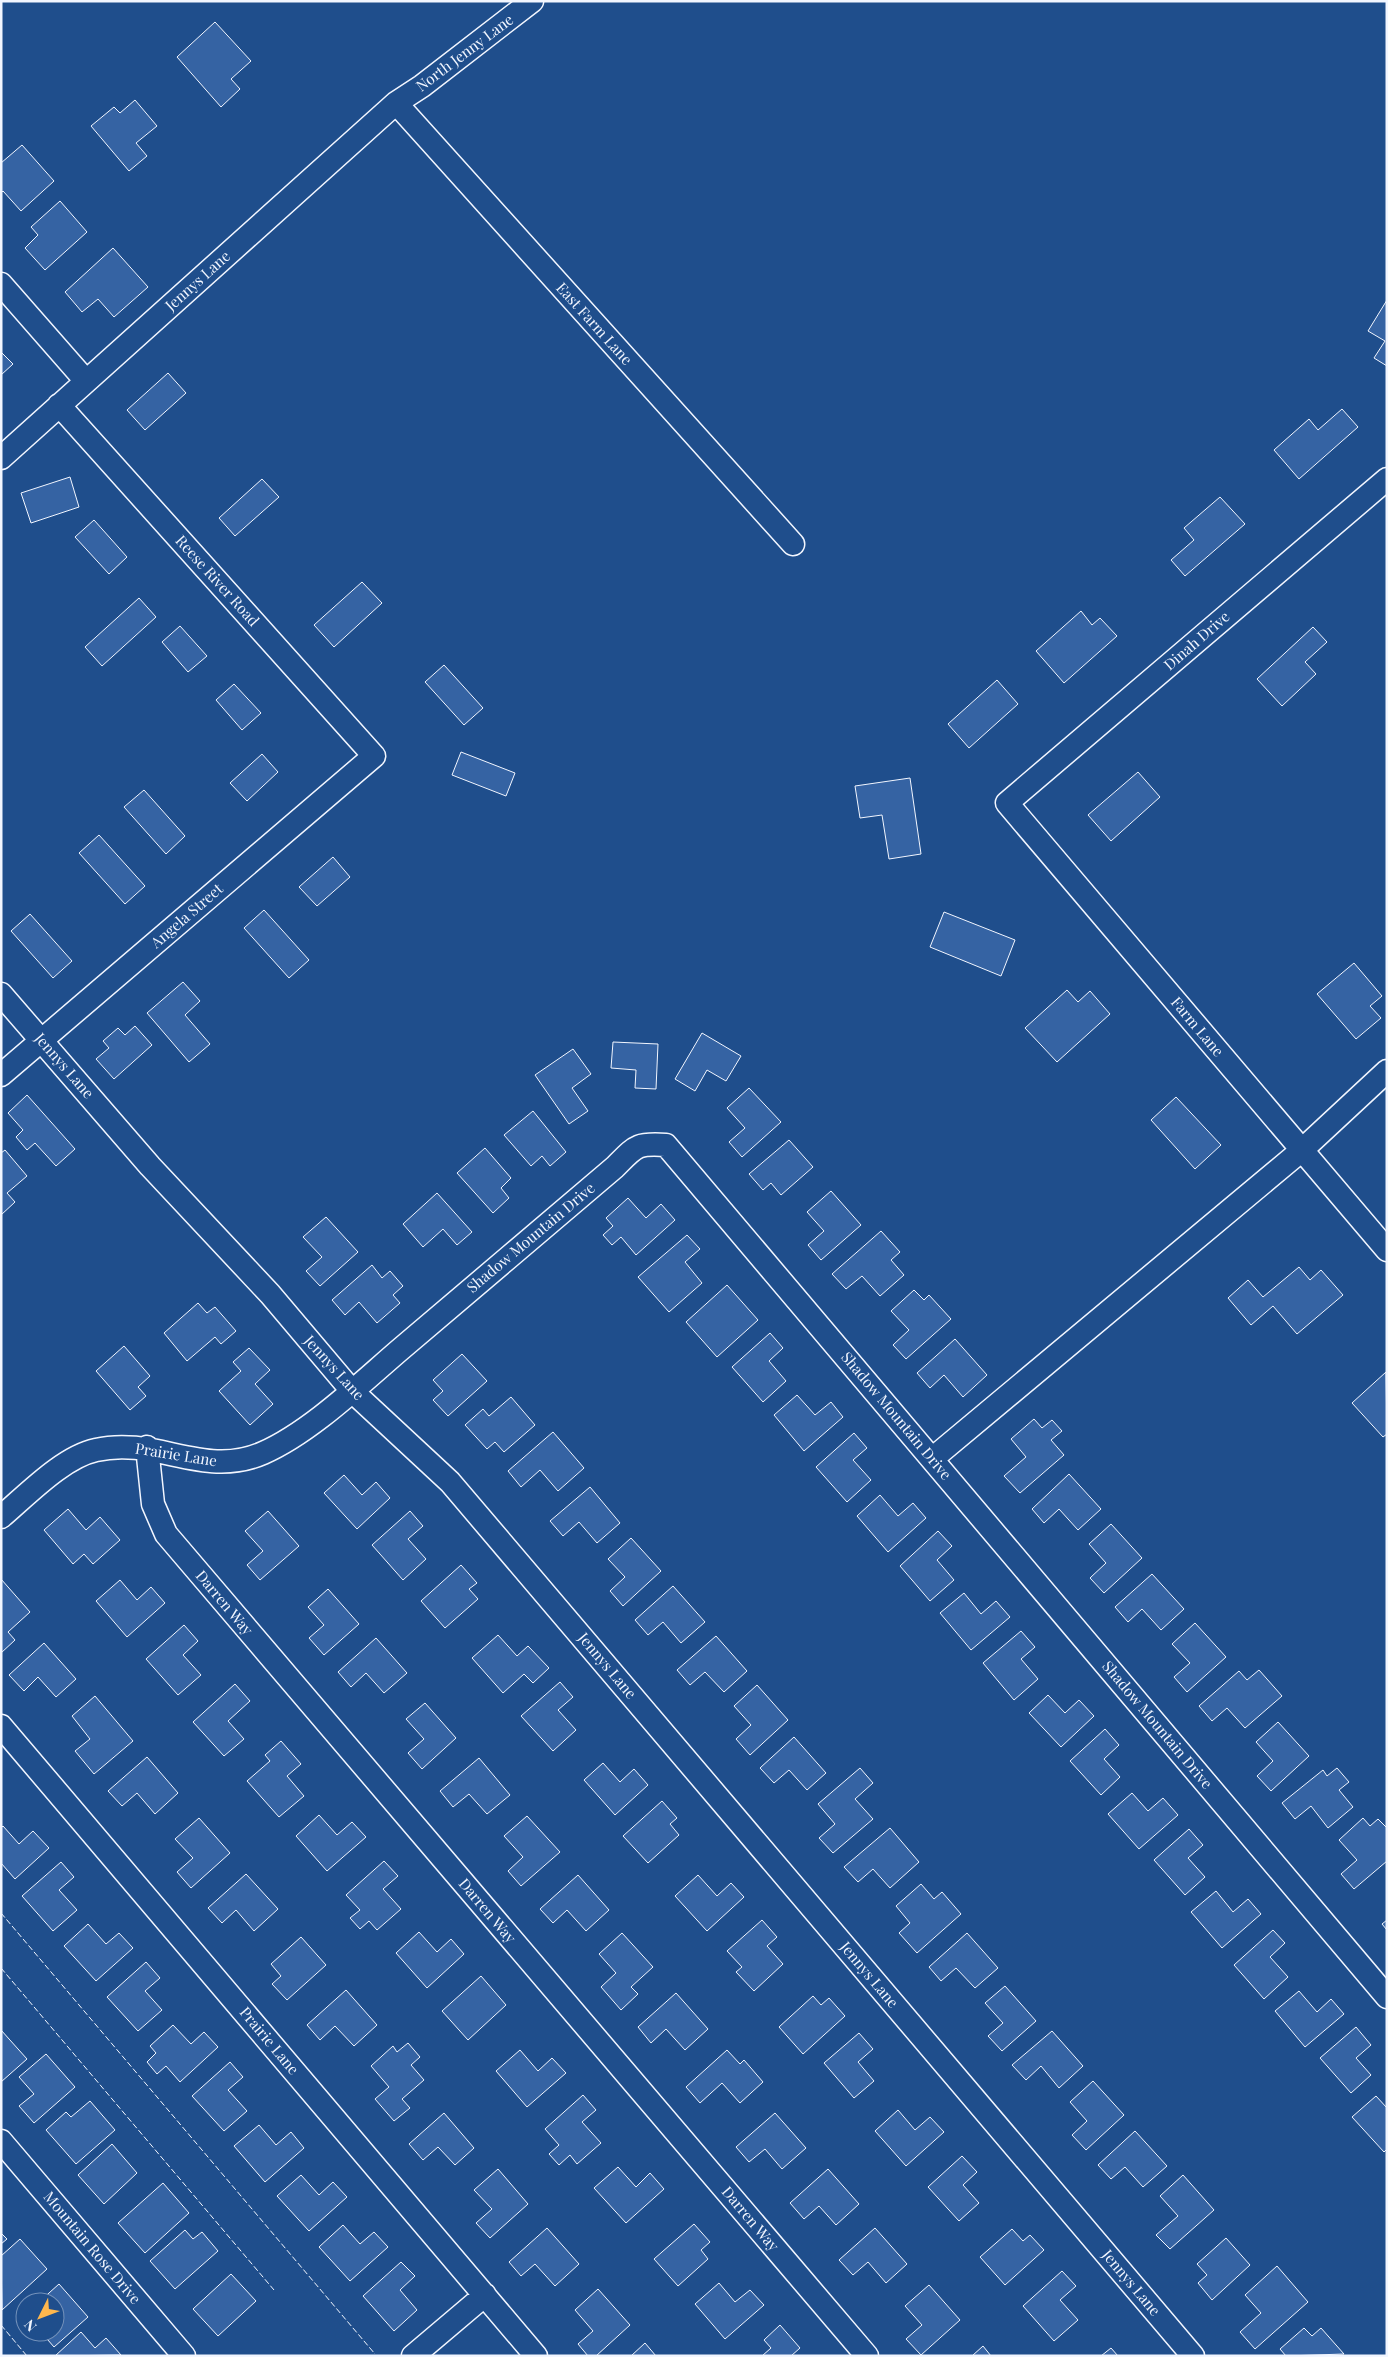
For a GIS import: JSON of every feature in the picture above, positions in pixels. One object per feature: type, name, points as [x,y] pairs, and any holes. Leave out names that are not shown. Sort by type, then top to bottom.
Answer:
[{"type":"street","name":"North Jenny Lane","points":[[396,103],[422,86],[532,1]]},
{"type":"street","name":"Jennys Lane","points":[[1,458],[396,103]]},
{"type":"street","name":"East Farm Lane","points":[[396,103],[793,544]]},
{"type":"street","points":[[1,284],[86,381]]},
{"type":"street","name":"Reese River Road","points":[[59,405],[374,756]]},
{"type":"street","name":"Dinah Drive","points":[[1007,803],[1387,478]]},
{"type":"street","name":"Angela Street","points":[[1,1075],[374,756]]},
{"type":"street","name":"Farm Lane","points":[[1007,803],[1387,1250]]},
{"type":"street","name":"Jennys Lane","points":[[1,994],[150,1166],[270,1294],[352,1391],[450,1482],[1193,2356]]},
{"type":"street","points":[[932,1459],[1302,1150],[1387,1070]]},
{"type":"street","name":"Shadow Mountain Drive","points":[[352,1391],[600,1180],[634,1148],[644,1144],[666,1145],[1387,1997]]},
{"type":"street","name":"Prairie Lane","points":[[1,1517],[66,1463],[95,1450],[119,1446],[147,1447],[192,1459],[227,1463],[253,1456],[289,1440],[352,1391]]},
{"type":"street","name":"Darren Way","points":[[147,1447],[153,1504],[166,1534],[867,2356]]},
{"type":"street","name":"Prairie Lane","points":[[1,1726],[536,2356]]},
{"type":"street","name":"Mountain Rose Drive","points":[[1,2141],[184,2356]]},
{"type":"street","points":[[413,2356],[484,2295]]},
{"type":"building","points":[[215,22],[251,61],[231,79],[240,89],[221,107],[177,57]]},
{"type":"building","points":[[135,100],[157,126],[136,143],[147,156],[129,171],[91,126],[114,107],[120,113]]},
{"type":"building","points":[[22,145],[54,181],[21,211],[3,191],[1,193],[1,163]]},
{"type":"building","points":[[60,201],[87,232],[45,270],[25,248],[38,235],[31,227]]},
{"type":"building","points":[[113,248],[148,287],[114,317],[98,299],[82,312],[65,292]]},
{"type":"building","points":[[1387,300],[1387,366],[1374,358],[1385,341],[1368,331]]},
{"type":"building","points":[[1,352],[13,364],[1,375]]},
{"type":"building","points":[[168,373],[186,393],[145,430],[127,410]]},
{"type":"building","points":[[1342,409],[1358,427],[1299,479],[1274,450],[1309,419],[1318,430]]},
{"type":"building","points":[[70,477],[79,507],[31,523],[21,493]]},
{"type":"building","points":[[262,479],[279,497],[235,536],[219,518]]},
{"type":"building","points":[[1220,497],[1245,524],[1185,576],[1171,560],[1194,540],[1184,528]]},
{"type":"building","points":[[94,520],[127,557],[109,574],[75,537]]},
{"type":"building","points":[[362,582],[382,603],[334,647],[314,625]]},
{"type":"building","points":[[139,598],[156,617],[102,666],[85,647]]},
{"type":"building","points":[[1081,611],[1092,625],[1100,618],[1117,636],[1064,683],[1036,651]]},
{"type":"building","points":[[180,626],[207,656],[188,672],[162,642]]},
{"type":"building","points":[[1313,627],[1327,642],[1305,662],[1316,674],[1282,706],[1257,679]]},
{"type":"building","points":[[444,665],[483,708],[464,725],[425,682]]},
{"type":"building","points":[[997,680],[1018,704],[969,748],[948,724]]},
{"type":"building","points":[[234,684],[261,713],[242,730],[216,700]]},
{"type":"building","points":[[461,752],[515,773],[506,796],[452,775]]},
{"type":"building","points":[[262,754],[278,772],[247,801],[230,783]]},
{"type":"building","points":[[1138,772],[1160,797],[1111,841],[1088,815]]},
{"type":"building","points":[[910,778],[921,854],[889,859],[882,815],[860,818],[855,786]]},
{"type":"building","points":[[144,790],[185,836],[166,854],[124,807]]},
{"type":"building","points":[[99,835],[145,886],[125,904],[79,853]]},
{"type":"building","points":[[333,857],[350,877],[317,906],[299,887]]},
{"type":"building","points":[[264,910],[309,960],[289,978],[244,928]]},
{"type":"building","points":[[944,912],[1015,940],[1001,976],[930,947]]},
{"type":"building","points":[[30,914],[72,961],[53,978],[11,931]]},
{"type":"building","points":[[1354,963],[1382,996],[1370,1006],[1381,1018],[1356,1039],[1317,994]]},
{"type":"building","points":[[183,982],[200,1001],[185,1015],[210,1044],[189,1062],[147,1013]]},
{"type":"building","points":[[1067,990],[1078,1002],[1090,991],[1110,1014],[1057,1062],[1025,1028]]},
{"type":"building","points":[[135,1026],[152,1045],[114,1079],[96,1059],[109,1048],[103,1041],[118,1028],[125,1035]]},
{"type":"building","points":[[702,1033],[741,1056],[726,1081],[707,1070],[695,1091],[675,1079]]},
{"type":"building","points":[[613,1042],[658,1044],[656,1089],[635,1088],[636,1070],[611,1068]]},
{"type":"building","points":[[573,1049],[591,1074],[572,1088],[588,1111],[569,1124],[535,1075]]},
{"type":"building","points":[[749,1088],[781,1122],[742,1157],[729,1142],[745,1128],[727,1108]]},
{"type":"building","points":[[27,1095],[75,1149],[56,1166],[35,1143],[27,1150],[16,1137],[23,1130],[8,1113]]},
{"type":"building","points":[[1176,1097],[1221,1145],[1195,1169],[1151,1120]]},
{"type":"building","points":[[533,1111],[566,1152],[550,1166],[542,1156],[531,1166],[504,1135]]},
{"type":"building","points":[[789,1140],[813,1167],[781,1195],[771,1183],[763,1190],[749,1174]]},
{"type":"building","points":[[485,1148],[511,1178],[501,1188],[509,1198],[493,1213],[457,1173]]},
{"type":"building","points":[[5,1150],[27,1176],[7,1193],[15,1202],[1,1215],[1,1153]]},
{"type":"building","points":[[831,1191],[861,1225],[821,1260],[808,1245],[824,1231],[807,1212]]},
{"type":"building","points":[[437,1193],[472,1232],[457,1245],[443,1229],[423,1247],[403,1224]]},
{"type":"building","points":[[628,1198],[646,1218],[661,1204],[675,1220],[636,1255],[621,1237],[612,1245],[603,1235],[613,1226],[606,1218]]},
{"type":"building","points":[[326,1217],[358,1252],[320,1286],[306,1271],[322,1257],[303,1237]]},
{"type":"building","points":[[881,1231],[900,1252],[891,1260],[904,1275],[880,1296],[862,1276],[846,1289],[832,1274]]},
{"type":"building","points":[[687,1235],[700,1249],[685,1262],[702,1283],[669,1312],[638,1277]]},
{"type":"building","points":[[372,1265],[382,1278],[390,1271],[403,1286],[393,1295],[400,1303],[377,1323],[359,1302],[345,1315],[332,1300]]},
{"type":"building","points":[[1299,1267],[1310,1280],[1321,1270],[1343,1295],[1297,1334],[1273,1306],[1251,1325],[1228,1298],[1248,1280],[1263,1297]]},
{"type":"building","points":[[727,1285],[758,1320],[717,1357],[686,1322]]},
{"type":"building","points":[[914,1290],[924,1300],[929,1295],[951,1319],[906,1359],[893,1345],[909,1330],[891,1311]]},
{"type":"building","points":[[198,1303],[207,1313],[215,1307],[236,1331],[221,1344],[215,1337],[187,1361],[164,1333]]},
{"type":"building","points":[[770,1333],[783,1348],[769,1361],[786,1381],[763,1402],[732,1367]]},
{"type":"building","points":[[955,1339],[987,1375],[963,1397],[944,1375],[930,1388],[917,1373]]},
{"type":"building","points":[[124,1346],[150,1376],[138,1387],[146,1396],[130,1410],[96,1371]]},
{"type":"building","points":[[249,1348],[270,1370],[255,1384],[273,1404],[250,1425],[219,1391],[241,1371],[233,1362]]},
{"type":"building","points":[[462,1354],[487,1381],[448,1416],[433,1400],[443,1391],[433,1380]]},
{"type":"building","points":[[1386,1372],[1387,1434],[1383,1437],[1352,1403]]},
{"type":"building","points":[[797,1395],[815,1415],[831,1402],[843,1417],[804,1451],[774,1415]]},
{"type":"building","points":[[511,1397],[535,1425],[504,1452],[495,1442],[487,1449],[465,1425],[483,1409],[489,1416]]},
{"type":"building","points":[[1034,1419],[1042,1428],[1052,1420],[1062,1431],[1051,1440],[1064,1455],[1020,1493],[1004,1476],[1026,1457],[1011,1439]]},
{"type":"building","points":[[553,1432],[584,1468],[558,1491],[540,1470],[521,1487],[508,1471]]},
{"type":"building","points":[[854,1433],[867,1448],[853,1460],[871,1480],[847,1502],[816,1467]]},
{"type":"building","points":[[1069,1474],[1101,1509],[1078,1530],[1059,1509],[1044,1523],[1032,1509]]},
{"type":"building","points":[[344,1475],[362,1495],[376,1482],[390,1498],[357,1529],[324,1493]]},
{"type":"building","points":[[590,1487],[620,1523],[597,1543],[579,1522],[563,1536],[550,1521]]},
{"type":"building","points":[[880,1495],[898,1516],[913,1503],[926,1518],[888,1552],[857,1516]]},
{"type":"building","points":[[68,1509],[86,1530],[100,1517],[120,1540],[93,1564],[84,1554],[73,1564],[44,1530]]},
{"type":"building","points":[[268,1511],[299,1546],[260,1580],[247,1565],[263,1551],[245,1531]]},
{"type":"building","points":[[410,1511],[423,1526],[408,1539],[426,1559],[403,1580],[372,1545]]},
{"type":"building","points":[[1111,1524],[1142,1558],[1104,1593],[1090,1578],[1106,1563],[1089,1544]]},
{"type":"building","points":[[938,1531],[952,1546],[937,1560],[954,1580],[930,1601],[900,1566]]},
{"type":"building","points":[[631,1538],[661,1571],[623,1606],[610,1591],[625,1577],[608,1559]]},
{"type":"building","points":[[461,1565],[477,1583],[469,1589],[478,1599],[445,1628],[421,1601]]},
{"type":"building","points":[[1152,1574],[1184,1609],[1161,1630],[1142,1609],[1128,1622],[1115,1607]]},
{"type":"building","points":[[1,1579],[30,1612],[8,1632],[15,1640],[1,1653]]},
{"type":"building","points":[[120,1580],[137,1600],[151,1587],[165,1603],[127,1637],[96,1601]]},
{"type":"building","points":[[673,1586],[705,1622],[681,1643],[663,1622],[648,1635],[635,1620]]},
{"type":"building","points":[[328,1589],[359,1624],[324,1655],[309,1638],[324,1625],[308,1607]]},
{"type":"building","points":[[964,1593],[981,1614],[996,1601],[1010,1617],[971,1650],[940,1613]]},
{"type":"building","points":[[1195,1623],[1226,1657],[1187,1692],[1174,1677],[1190,1663],[1172,1644]]},
{"type":"building","points":[[184,1625],[198,1641],[183,1655],[201,1675],[178,1695],[146,1659]]},
{"type":"building","points":[[1021,1631],[1035,1647],[1021,1659],[1038,1679],[1014,1700],[983,1663]]},
{"type":"building","points":[[498,1635],[517,1656],[528,1646],[549,1668],[533,1683],[524,1674],[503,1693],[472,1658]]},
{"type":"building","points":[[716,1636],[747,1671],[724,1692],[705,1672],[690,1685],[677,1670]]},
{"type":"building","points":[[376,1638],[407,1673],[384,1693],[366,1673],[351,1687],[338,1672]]},
{"type":"building","points":[[44,1643],[76,1679],[56,1697],[38,1677],[24,1691],[9,1675]]},
{"type":"building","points":[[1259,1670],[1282,1696],[1245,1728],[1227,1708],[1212,1721],[1199,1706],[1239,1671],[1247,1680]]},
{"type":"building","points":[[560,1682],[573,1697],[558,1710],[576,1730],[553,1751],[521,1716]]},
{"type":"building","points":[[235,1684],[250,1701],[228,1721],[244,1739],[224,1756],[193,1722]]},
{"type":"building","points":[[757,1685],[788,1720],[750,1755],[736,1739],[751,1725],[734,1706]]},
{"type":"building","points":[[1048,1695],[1065,1713],[1079,1700],[1094,1716],[1061,1747],[1029,1713]]},
{"type":"building","points":[[95,1696],[133,1741],[94,1774],[75,1751],[90,1739],[72,1716]]},
{"type":"building","points":[[425,1703],[456,1738],[422,1769],[408,1753],[424,1739],[406,1719]]},
{"type":"building","points":[[1278,1722],[1309,1756],[1271,1791],[1257,1776],[1273,1761],[1256,1742]]},
{"type":"building","points":[[1105,1729],[1119,1745],[1104,1759],[1120,1777],[1101,1795],[1070,1761]]},
{"type":"building","points":[[794,1737],[826,1773],[807,1790],[789,1770],[774,1783],[760,1768]]},
{"type":"building","points":[[281,1741],[301,1764],[287,1776],[304,1796],[279,1817],[247,1781],[270,1761],[265,1755]]},
{"type":"building","points":[[147,1757],[178,1793],[155,1814],[137,1793],[122,1806],[108,1791]]},
{"type":"building","points":[[479,1758],[510,1795],[487,1814],[469,1794],[453,1807],[440,1791]]},
{"type":"building","points":[[603,1763],[620,1782],[634,1769],[648,1785],[615,1815],[584,1780]]},
{"type":"building","points":[[860,1768],[873,1783],[855,1799],[873,1819],[833,1853],[819,1838],[835,1824],[818,1804]]},
{"type":"building","points":[[1337,1768],[1349,1782],[1339,1790],[1353,1807],[1328,1828],[1311,1806],[1295,1819],[1282,1803],[1323,1770],[1327,1776]]},
{"type":"building","points":[[1132,1793],[1148,1811],[1163,1798],[1178,1815],[1139,1849],[1108,1814]]},
{"type":"building","points":[[662,1801],[677,1818],[670,1824],[679,1835],[648,1863],[623,1836]]},
{"type":"building","points":[[319,1815],[337,1835],[352,1822],[366,1837],[327,1871],[296,1836]]},
{"type":"building","points":[[527,1816],[560,1852],[521,1886],[508,1871],[523,1857],[504,1836]]},
{"type":"building","points":[[199,1818],[230,1853],[191,1888],[177,1872],[193,1858],[175,1839]]},
{"type":"building","points":[[1363,1818],[1370,1826],[1378,1819],[1387,1828],[1387,1861],[1354,1889],[1341,1874],[1357,1860],[1339,1840]]},
{"type":"building","points":[[3,1826],[19,1844],[33,1831],[49,1848],[15,1879],[1,1863],[1,1828]]},
{"type":"building","points":[[890,1828],[919,1862],[890,1888],[873,1869],[858,1882],[844,1867]]},
{"type":"building","points":[[1189,1829],[1203,1845],[1188,1858],[1205,1877],[1185,1895],[1154,1860]]},
{"type":"building","points":[[384,1861],[398,1876],[383,1889],[401,1909],[377,1930],[369,1921],[360,1929],[350,1918],[360,1910],[346,1895]]},
{"type":"building","points":[[61,1862],[74,1877],[59,1890],[77,1910],[53,1931],[22,1896]]},
{"type":"building","points":[[246,1874],[278,1909],[254,1931],[236,1910],[222,1923],[208,1908]]},
{"type":"building","points":[[578,1875],[609,1910],[586,1931],[567,1910],[553,1923],[540,1909]]},
{"type":"building","points":[[698,1875],[717,1896],[731,1883],[744,1897],[707,1931],[675,1896]]},
{"type":"building","points":[[921,1884],[934,1899],[942,1892],[961,1914],[917,1953],[899,1933],[910,1923],[896,1906]]},
{"type":"building","points":[[1216,1891],[1233,1912],[1248,1899],[1261,1914],[1222,1948],[1191,1912]]},
{"type":"building","points":[[762,1920],[777,1937],[767,1946],[783,1964],[754,1991],[736,1972],[742,1967],[727,1951]]},
{"type":"building","points":[[1387,1920],[1387,1930],[1382,1924]]},
{"type":"building","points":[[88,1924],[106,1944],[119,1933],[133,1948],[96,1981],[64,1946]]},
{"type":"building","points":[[1273,1930],[1285,1943],[1270,1957],[1288,1977],[1264,1999],[1234,1965]]},
{"type":"building","points":[[419,1932],[437,1952],[451,1939],[464,1954],[427,1988],[396,1953]]},
{"type":"building","points":[[622,1933],[653,1967],[631,1987],[638,1994],[621,2010],[601,1987],[616,1973],[599,1954]]},
{"type":"building","points":[[967,1933],[998,1968],[975,1988],[956,1968],[941,1981],[929,1967]]},
{"type":"building","points":[[301,1937],[326,1965],[287,2000],[272,1984],[281,1976],[271,1964]]},
{"type":"building","points":[[146,1962],[160,1978],[145,1991],[162,2010],[138,2031],[107,1997]]},
{"type":"building","points":[[481,1976],[506,2005],[468,2040],[442,2011]]},
{"type":"building","points":[[1005,1986],[1036,2021],[1002,2051],[988,2036],[1003,2023],[985,2003]]},
{"type":"building","points":[[346,1990],[377,2025],[354,2046],[335,2026],[320,2040],[307,2025]]},
{"type":"building","points":[[1299,1991],[1317,2012],[1331,1999],[1344,2014],[1305,2047],[1275,2011]]},
{"type":"building","points":[[676,1993],[708,2029],[685,2050],[666,2029],[651,2043],[638,2027]]},
{"type":"building","points":[[813,1996],[821,2005],[829,1998],[845,2016],[803,2054],[779,2027]]},
{"type":"building","points":[[173,2025],[191,2044],[204,2032],[218,2047],[180,2082],[166,2066],[157,2074],[147,2062],[156,2053],[150,2046]]},
{"type":"building","points":[[1356,2027],[1371,2045],[1356,2058],[1371,2075],[1351,2093],[1320,2058]]},
{"type":"building","points":[[1,2030],[27,2059],[1,2082]]},
{"type":"building","points":[[1052,2031],[1083,2066],[1059,2088],[1041,2066],[1026,2080],[1012,2065]]},
{"type":"building","points":[[859,2033],[873,2049],[858,2062],[874,2081],[854,2098],[824,2063]]},
{"type":"building","points":[[408,2043],[420,2057],[411,2065],[424,2080],[402,2099],[410,2108],[394,2121],[375,2099],[389,2087],[371,2066],[393,2046],[397,2052]]},
{"type":"building","points":[[520,2050],[538,2071],[552,2058],[566,2073],[527,2107],[496,2071]]},
{"type":"building","points":[[727,2050],[740,2064],[744,2060],[763,2082],[740,2103],[722,2083],[700,2103],[686,2087]]},
{"type":"building","points":[[46,2054],[75,2087],[34,2123],[19,2106],[34,2094],[19,2077]]},
{"type":"building","points":[[230,2062],[243,2077],[228,2090],[247,2111],[224,2131],[192,2096]]},
{"type":"building","points":[[1093,2081],[1124,2115],[1086,2150],[1072,2135],[1087,2121],[1070,2102]]},
{"type":"building","points":[[583,2095],[596,2110],[582,2122],[601,2143],[577,2164],[570,2155],[559,2165],[549,2154],[559,2145],[545,2129]]},
{"type":"building","points":[[1376,2096],[1387,2108],[1387,2149],[1384,2152],[1352,2117]]},
{"type":"building","points":[[90,2101],[115,2130],[76,2164],[46,2130],[66,2112],[71,2117]]},
{"type":"building","points":[[898,2110],[915,2130],[930,2117],[944,2132],[906,2166],[875,2131]]},
{"type":"building","points":[[444,2113],[474,2148],[455,2165],[438,2147],[423,2160],[409,2144]]},
{"type":"building","points":[[775,2113],[806,2148],[782,2169],[765,2149],[749,2162],[736,2147]]},
{"type":"building","points":[[259,2125],[276,2145],[291,2132],[304,2148],[265,2182],[234,2146]]},
{"type":"building","points":[[1135,2131],[1167,2166],[1143,2187],[1125,2167],[1111,2179],[1098,2165]]},
{"type":"building","points":[[112,2144],[137,2173],[104,2204],[78,2175]]},
{"type":"building","points":[[962,2156],[977,2172],[963,2185],[979,2203],[959,2221],[928,2187]]},
{"type":"building","points":[[618,2167],[636,2187],[650,2173],[664,2189],[626,2223],[594,2188]]},
{"type":"building","points":[[498,2169],[528,2204],[490,2238],[476,2223],[492,2209],[474,2190]]},
{"type":"building","points":[[828,2169],[859,2204],[836,2225],[819,2206],[804,2219],[790,2203]]},
{"type":"building","points":[[301,2175],[319,2195],[333,2182],[347,2197],[309,2231],[277,2196]]},
{"type":"building","points":[[1183,2175],[1214,2210],[1170,2249],[1156,2235],[1178,2216],[1160,2196]]},
{"type":"building","points":[[163,2183],[189,2213],[145,2253],[118,2223]]},
{"type":"building","points":[[694,2224],[710,2242],[701,2250],[708,2259],[678,2286],[654,2259]]},
{"type":"building","points":[[343,2225],[360,2244],[374,2232],[388,2247],[350,2281],[319,2247]]},
{"type":"building","points":[[547,2228],[579,2264],[555,2286],[535,2264],[521,2276],[509,2262]]},
{"type":"building","points":[[875,2228],[907,2264],[886,2283],[868,2262],[853,2275],[839,2260]]},
{"type":"building","points":[[1012,2229],[1023,2241],[1030,2235],[1044,2250],[1005,2285],[980,2257]]},
{"type":"building","points":[[185,2230],[193,2239],[202,2232],[218,2251],[175,2289],[150,2261]]},
{"type":"building","points":[[1,2233],[7,2239],[1,2244]]},
{"type":"building","points":[[1226,2238],[1250,2265],[1212,2300],[1198,2283],[1207,2275],[1197,2264]]},
{"type":"building","points":[[20,2239],[47,2269],[22,2292],[15,2292],[15,2298],[2,2310],[1,2256]]},
{"type":"building","points":[[401,2262],[415,2276],[400,2290],[417,2310],[394,2331],[363,2296]]},
{"type":"building","points":[[1277,2266],[1308,2302],[1255,2349],[1240,2332],[1261,2313],[1245,2295]]},
{"type":"building","points":[[1062,2271],[1076,2286],[1060,2300],[1078,2320],[1054,2341],[1023,2306]]},
{"type":"building","points":[[231,2274],[256,2301],[218,2336],[193,2309]]},
{"type":"building","points":[[719,2283],[735,2302],[750,2290],[764,2305],[725,2339],[695,2304]]},
{"type":"building","points":[[59,2284],[88,2317],[65,2337],[65,2292],[50,2292]]},
{"type":"building","points":[[929,2285],[960,2320],[921,2355],[906,2339],[922,2325],[905,2306]]},
{"type":"building","points":[[598,2289],[630,2325],[596,2356],[588,2356],[578,2344],[593,2331],[575,2310]]},
{"type":"building","points":[[780,2325],[800,2348],[791,2356],[762,2356],[771,2348],[764,2340]]},
{"type":"building","points":[[1304,2328],[1312,2336],[1321,2328],[1344,2354],[1286,2356],[1280,2349]]},
{"type":"building","points":[[81,2332],[95,2348],[106,2338],[121,2355],[55,2356]]},
{"type":"building","points":[[50,2342],[60,2342],[54,2347]]},
{"type":"building","points":[[645,2343],[656,2356],[631,2356]]},
{"type":"building","points":[[983,2346],[991,2356],[972,2356]]},
{"type":"building","points":[[1111,2348],[1118,2356],[1101,2356]]},
{"type":"fence","points":[[1,1913],[375,2354]]},
{"type":"fence","points":[[1,1968],[274,2290]]},
{"type":"fence","points":[[1,2325],[27,2356]]}]
